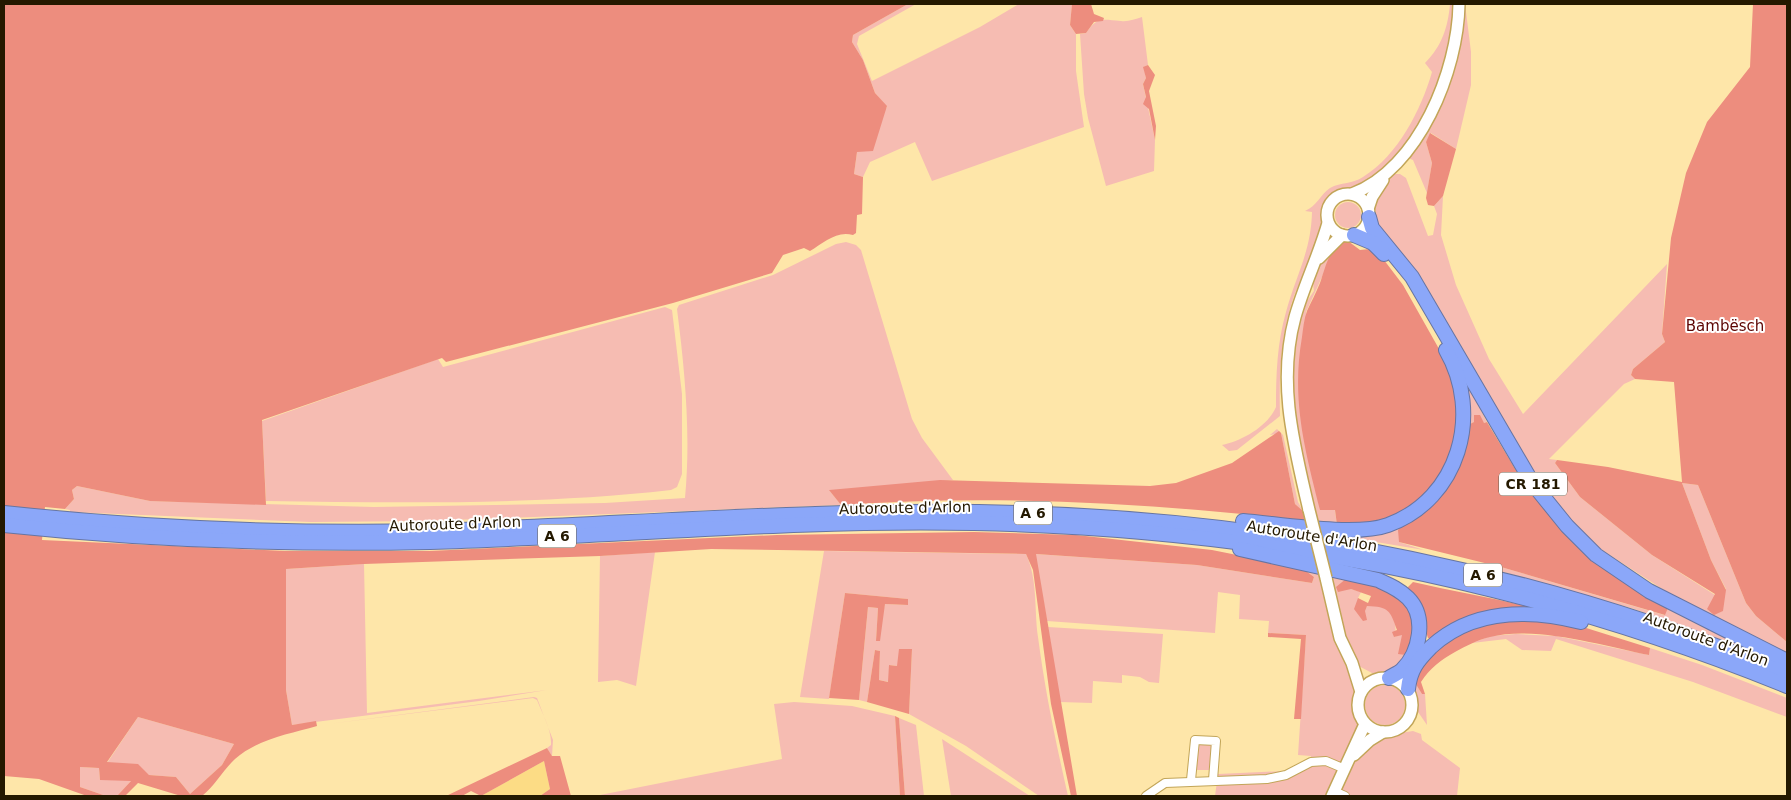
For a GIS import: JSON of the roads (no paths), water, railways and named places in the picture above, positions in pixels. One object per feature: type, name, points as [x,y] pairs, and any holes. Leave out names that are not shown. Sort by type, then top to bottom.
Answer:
[{"type":"highway","name":"CR 181","points":[[1369,213],[1372,228],[1412,277],[1532,484],[1567,526],[1596,555],[1649,591],[1787,661]]},
{"type":"highway","name":"A 6","points":[[1167,522],[1196,518],[1357,530],[1387,525],[1413,511],[1434,495],[1453,467],[1461,441],[1463,414],[1460,386],[1448,354],[1406,282],[1387,257],[1373,243],[1348,235]]},
{"type":"highway","name":"Autoroute d'Arlon","points":[[4,525],[310,532],[428,531],[899,512],[1020,513],[1167,522],[1285,536],[1490,576],[1637,619],[1787,674]]},
{"type":"highway","name":"Autoroute d'Arlon","points":[[4,513],[69,526],[211,540],[409,542],[785,526],[970,522],[1109,528],[1218,538],[1360,560],[1462,581],[1540,601],[1661,639],[1787,686]]},
{"type":"highway","points":[[1218,538],[1234,548],[1378,580],[1398,588],[1415,607],[1419,633],[1416,645],[1402,670],[1382,679]]},
{"type":"highway","name":"A 6","points":[[1408,689],[1411,669],[1436,643],[1466,624],[1489,617],[1541,614],[1636,637],[1661,639]]},
{"type":"main road","points":[[1316,261],[1348,235],[1364,228],[1372,197],[1386,174],[1414,140],[1440,93],[1455,41],[1459,4]]},
{"type":"main road","points":[[1383,732],[1365,724],[1358,709],[1361,692],[1352,663],[1340,638],[1292,436],[1286,376],[1295,317],[1328,223],[1327,210],[1334,199],[1366,189],[1386,174]]},
{"type":"main road","points":[[1352,194],[1362,199],[1369,213]]},
{"type":"main road","points":[[1328,223],[1331,228],[1348,235]]},
{"type":"main road","points":[[1350,758],[1370,740],[1383,732],[1398,729],[1408,720],[1412,704],[1408,689],[1402,684],[1382,679],[1352,663]]},
{"type":"main road","points":[[1361,692],[1382,679]]},
{"type":"main road","points":[[1333,793],[1365,724]]},
{"type":"street","points":[[1191,780],[1195,740],[1216,741],[1213,780]]},
{"type":"street","points":[[1146,796],[1165,783],[1191,780],[1267,778],[1286,775],[1311,762],[1326,761],[1345,770]]},
{"type":"street","points":[[1333,793],[1345,796]]},
{"type":"park label","name":"Bambësch","points":[[1725,326]]}]
